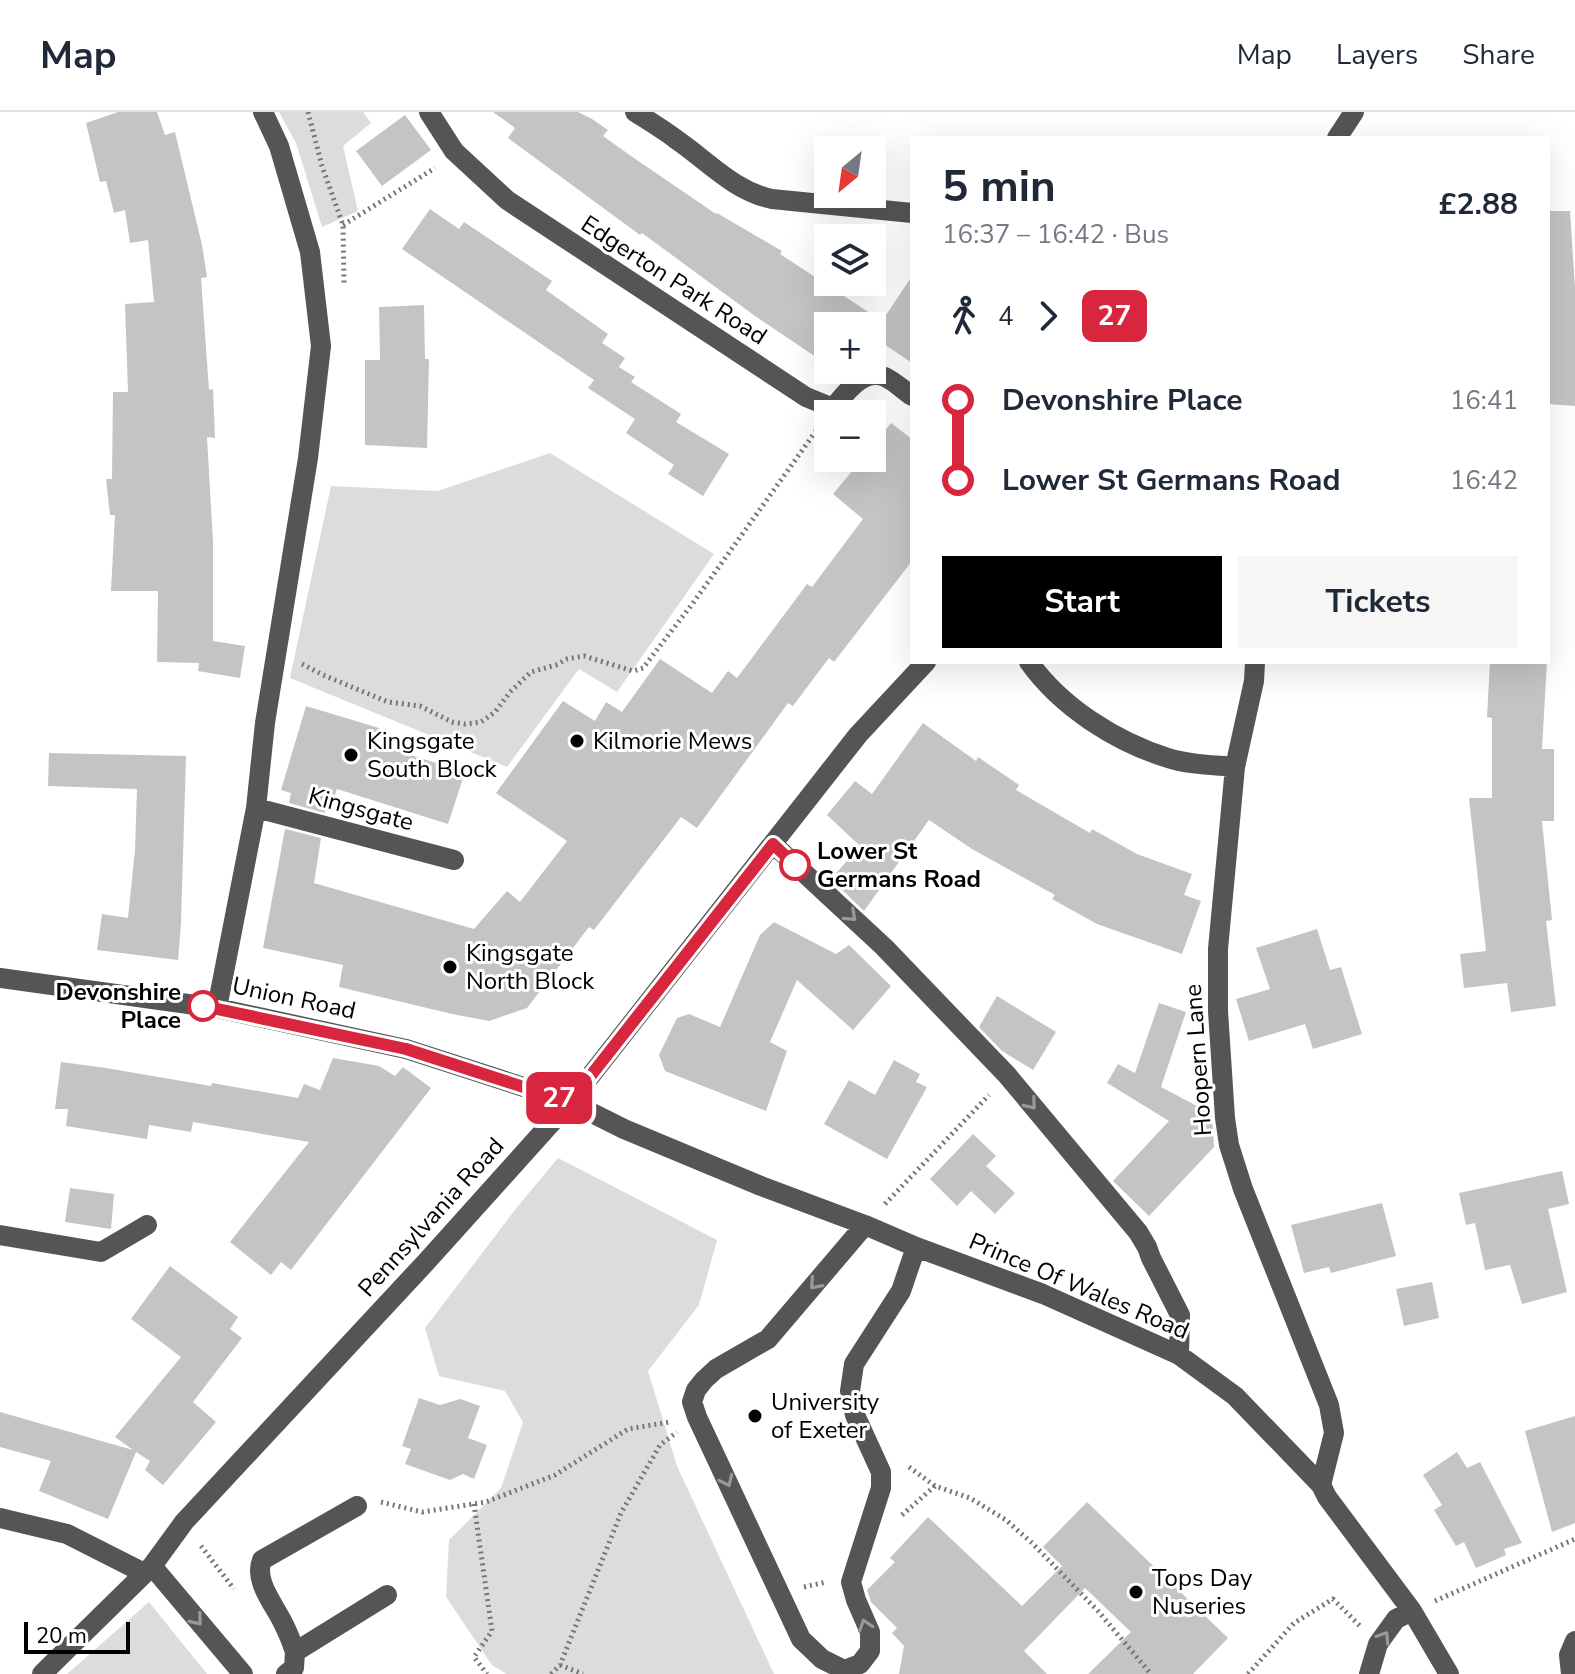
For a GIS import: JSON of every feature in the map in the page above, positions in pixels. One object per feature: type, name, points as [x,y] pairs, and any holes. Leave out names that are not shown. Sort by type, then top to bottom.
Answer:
[{"type":"street","points":[[217,1008],[256,808],[265,723],[308,458],[321,346],[310,252],[279,146],[263,112]]},
{"type":"street","name":"Edgerton Park Road","points":[[429,112],[454,151],[507,200],[806,397],[833,408],[857,381],[869,375],[883,375],[910,395]]},
{"type":"street","points":[[635,112],[678,140],[729,182],[756,196],[910,213]]},
{"type":"street","points":[[1338,136],[1354,112]]},
{"type":"street","name":"Pennsylvania Road","points":[[42,1674],[148,1570],[184,1522],[570,1102],[858,735],[924,664]]},
{"type":"street","points":[[1030,664],[1041,679],[1113,736],[1171,759],[1235,767]]},
{"type":"street","name":"Hoopern Lane","points":[[1255,664],[1235,767],[1218,949],[1218,1011],[1225,1118],[1229,1145],[1243,1189],[1329,1405],[1334,1433],[1321,1485]]},
{"type":"street","name":"Kingsgate","points":[[256,808],[454,860]]},
{"type":"street","points":[[773,844],[884,947],[1007,1075],[1138,1232],[1180,1315],[1179,1355]]},
{"type":"street","name":"Union Road","points":[[0,978],[217,1008],[406,1049],[570,1102]]},
{"type":"street","name":"Prince Of Wales Road","points":[[570,1102],[624,1129],[720,1169],[1043,1294],[1179,1355],[1235,1396],[1321,1485],[1412,1611],[1449,1674]]},
{"type":"street","points":[[0,1235],[101,1252],[147,1225]]},
{"type":"street","points":[[865,1225],[768,1339],[716,1369],[696,1390],[692,1402],[801,1639],[822,1659],[844,1670],[860,1664],[870,1651],[870,1632],[851,1582],[881,1488],[881,1472],[855,1415],[850,1391],[854,1364],[901,1291],[916,1247]]},
{"type":"street","points":[[357,1506],[262,1560],[258,1568],[261,1582],[285,1626],[294,1667],[387,1595]]},
{"type":"street","points":[[0,1518],[67,1534],[148,1570],[243,1674]]},
{"type":"street","points":[[1369,1674],[1378,1644],[1396,1619],[1412,1611]]},
{"type":"street","points":[[1571,1674],[1569,1655],[1575,1641]]},
{"type":"path","points":[[343,225],[437,166],[454,151]]},
{"type":"path","points":[[275,668],[301,664],[388,702],[420,706],[452,722],[465,724],[481,722],[495,712],[531,672],[567,659],[584,656],[633,671],[643,668],[814,434]]},
{"type":"path","points":[[865,1225],[1007,1075]]},
{"type":"path","points":[[357,1506],[374,1496],[383,1503],[422,1512],[486,1502],[555,1475],[628,1429],[697,1417]]},
{"type":"path","points":[[551,1674],[560,1665],[621,1513],[660,1445],[697,1417]]},
{"type":"path","points":[[905,1464],[935,1486],[970,1498],[1006,1520],[1098,1611],[1151,1674]]},
{"type":"path","points":[[474,1504],[492,1631],[474,1657],[487,1674]]},
{"type":"path","points":[[1412,1611],[1575,1539]]},
{"type":"path","points":[[780,1591],[854,1575]]},
{"type":"path","points":[[1248,1674],[1294,1623],[1333,1599],[1378,1644]]},
{"type":"path","points":[[560,1665],[583,1674]]},
{"type":"shaded area","points":[[279,112],[363,112],[371,123],[343,146],[358,211],[322,227],[296,143]]},
{"type":"shaded area","points":[[550,453],[714,554],[617,692],[579,669],[507,767],[290,678],[331,486],[438,491]]},
{"type":"shaded area","points":[[558,1158],[717,1240],[699,1305],[648,1371],[677,1466],[774,1674],[507,1674],[492,1665],[446,1597],[449,1540],[501,1488],[523,1422],[505,1391],[439,1376],[425,1328]]},
{"type":"shaded area","points":[[149,1602],[207,1674],[67,1674]]},
{"type":"building","points":[[118,112],[157,112],[165,135],[175,132],[202,245],[207,277],[201,278],[215,438],[207,437],[213,542],[213,641],[245,646],[240,678],[198,671],[199,663],[157,662],[158,591],[111,591],[115,515],[110,515],[106,479],[112,479],[113,392],[128,392],[125,304],[154,302],[148,240],[130,243],[125,210],[114,213],[106,181],[100,182],[86,123]]},
{"type":"building","points":[[493,112],[578,112],[592,119],[608,130],[603,136],[631,156],[716,214],[782,251],[780,254],[814,276],[814,296],[844,296],[868,312],[814,312],[814,356],[642,233],[640,235],[508,138],[515,128]]},
{"type":"building","points":[[405,115],[431,150],[382,186],[356,151]]},
{"type":"building","points":[[430,209],[459,229],[464,222],[552,281],[546,290],[608,334],[602,343],[625,358],[619,367],[635,377],[631,382],[681,414],[676,422],[729,454],[703,496],[668,474],[674,465],[626,433],[635,419],[588,388],[594,380],[402,249]]},
{"type":"building","points":[[1550,211],[1570,211],[1575,287],[1575,406],[1550,404]]},
{"type":"building","points":[[910,279],[910,362],[886,345],[886,315]]},
{"type":"building","points":[[424,305],[425,359],[429,359],[427,448],[365,445],[365,360],[380,360],[379,307]]},
{"type":"building","points":[[891,423],[910,437],[910,564],[834,662],[829,658],[793,706],[788,703],[697,828],[681,817],[594,930],[589,927],[527,1008],[489,1021],[452,1014],[339,987],[343,965],[263,948],[285,829],[321,838],[314,883],[474,929],[507,891],[520,902],[567,841],[496,793],[563,701],[595,721],[606,702],[622,712],[660,659],[712,693],[728,671],[737,678],[807,584],[812,587],[863,519],[833,494],[851,472],[886,472],[886,429]]},
{"type":"building","points":[[1490,664],[1547,664],[1542,749],[1554,749],[1554,821],[1542,821],[1552,920],[1546,921],[1556,1006],[1511,1012],[1507,983],[1464,988],[1460,954],[1486,951],[1469,798],[1492,798],[1492,718],[1487,717]]},
{"type":"building","name":"Kingsgate South Block","points":[[306,706],[379,728],[375,744],[465,772],[448,824],[337,789],[331,806],[326,805],[325,813],[289,803],[291,793],[281,790]]},
{"type":"building","points":[[923,723],[976,761],[978,757],[1019,785],[1016,790],[1090,833],[1092,829],[1137,854],[1192,874],[1184,895],[1201,901],[1182,954],[1097,924],[1052,899],[1055,895],[972,849],[929,820],[864,911],[831,879],[860,846],[827,815],[855,781],[872,794]]},
{"type":"building","points":[[49,753],[186,756],[178,960],[97,950],[102,914],[128,918],[137,789],[48,786]]},
{"type":"building","points":[[774,922],[836,954],[849,945],[891,986],[853,1030],[797,980],[770,1042],[787,1051],[766,1111],[665,1071],[659,1055],[677,1018],[689,1014],[720,1027],[760,935]]},
{"type":"building","points":[[1317,929],[1330,970],[1341,967],[1362,1034],[1313,1049],[1305,1024],[1249,1041],[1236,999],[1270,989],[1256,948]]},
{"type":"building","points":[[997,996],[1056,1032],[1033,1070],[1002,1051],[979,1027]]},
{"type":"building","points":[[1159,1003],[1186,1012],[1161,1087],[1212,1114],[1214,1147],[1149,1216],[1113,1181],[1169,1121],[1107,1083],[1118,1064],[1135,1073]]},
{"type":"building","points":[[333,1058],[379,1066],[395,1076],[403,1067],[431,1088],[291,1270],[281,1262],[271,1275],[230,1242],[309,1142],[193,1122],[191,1132],[149,1125],[147,1139],[66,1126],[68,1109],[55,1109],[61,1062],[298,1098],[304,1084],[320,1090]]},
{"type":"building","points":[[894,1060],[920,1074],[916,1082],[927,1087],[887,1159],[824,1124],[849,1080],[875,1095]]},
{"type":"building","points":[[973,1134],[996,1156],[986,1166],[1015,1193],[995,1214],[971,1191],[957,1206],[930,1179]]},
{"type":"building","points":[[1562,1171],[1569,1204],[1548,1209],[1567,1292],[1522,1304],[1510,1265],[1485,1270],[1475,1223],[1466,1225],[1459,1193]]},
{"type":"building","points":[[70,1188],[114,1194],[111,1229],[65,1222]]},
{"type":"building","points":[[1382,1203],[1396,1256],[1331,1273],[1329,1267],[1304,1273],[1291,1225]]},
{"type":"building","points":[[170,1266],[238,1317],[230,1329],[242,1338],[193,1402],[216,1422],[163,1485],[145,1470],[150,1461],[136,1452],[108,1519],[39,1491],[51,1461],[0,1447],[0,1412],[133,1450],[115,1437],[181,1357],[131,1319]]},
{"type":"building","points":[[1432,1282],[1439,1318],[1404,1326],[1396,1289]]},
{"type":"building","points":[[419,1398],[440,1405],[460,1399],[480,1406],[468,1438],[487,1445],[474,1479],[463,1474],[450,1480],[405,1464],[411,1449],[402,1446]]},
{"type":"building","points":[[1575,1416],[1575,1523],[1552,1532],[1525,1431]]},
{"type":"building","points":[[1457,1452],[1467,1468],[1480,1462],[1522,1543],[1504,1549],[1506,1555],[1476,1568],[1464,1542],[1456,1546],[1434,1510],[1442,1505],[1423,1475]]},
{"type":"building","points":[[1087,1502],[1228,1638],[1193,1674],[1088,1674],[1131,1632],[1085,1588],[1024,1651],[1047,1674],[899,1674],[904,1646],[892,1633],[897,1628],[871,1602],[867,1590],[895,1562],[890,1558],[928,1517],[1022,1606],[1062,1566],[1043,1547]]},
{"type":"bus line","name":"27","points":[[203,1006],[406,1049],[570,1102],[773,844],[795,865]]},
{"type":"place","name":"Kilmorie Mews","points":[[577,741]]},
{"type":"place","name":"Kingsgate South Block","points":[[351,755]]},
{"type":"place","name":"Lower St Germans Road","points":[[795,865]]},
{"type":"place","name":"Kingsgate North Block","points":[[450,967]]},
{"type":"place","name":"Devonshire Place","points":[[203,1006]]},
{"type":"place","name":"University of Exeter","points":[[755,1416]]},
{"type":"place","name":"Tops Day Nuseries","points":[[1136,1592]]}]
